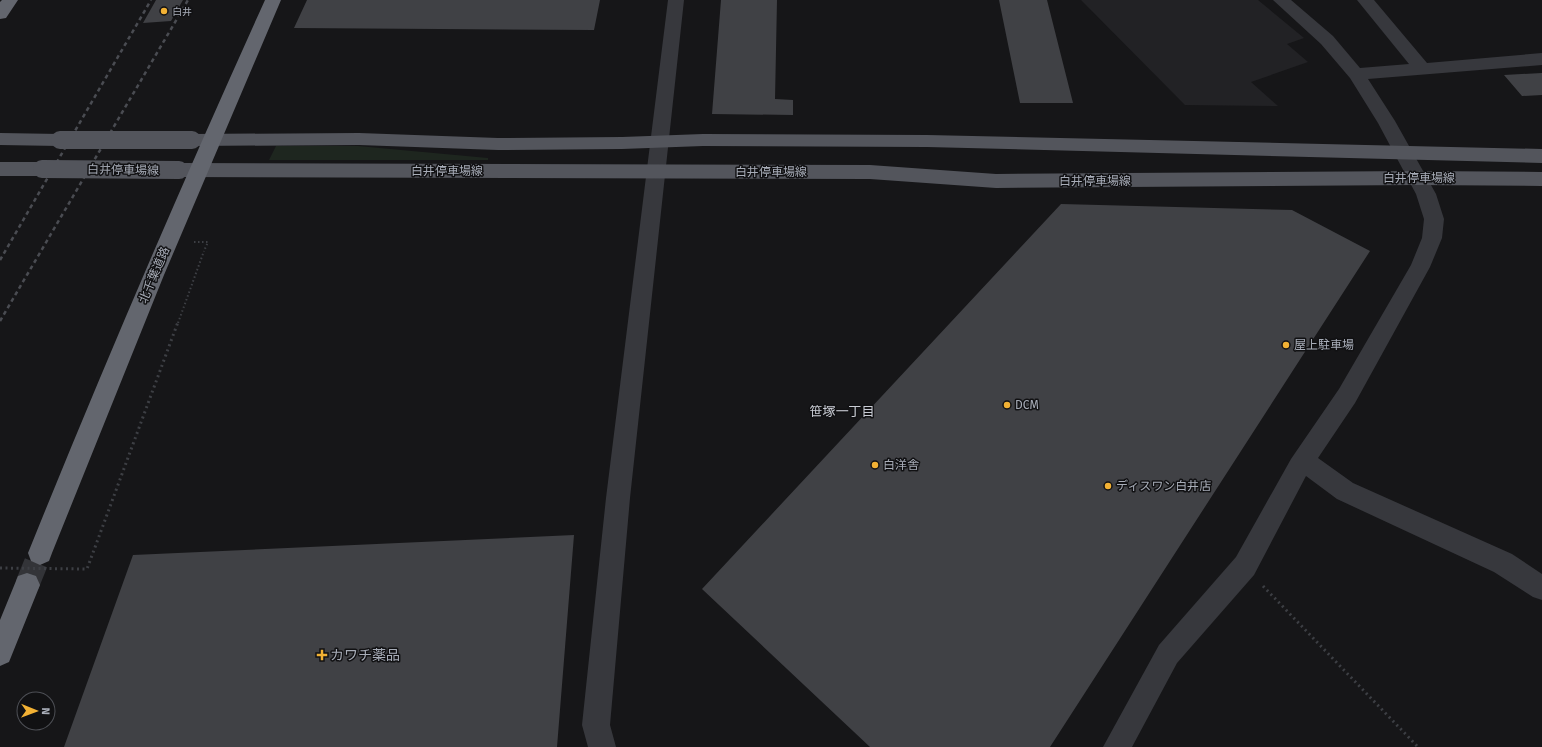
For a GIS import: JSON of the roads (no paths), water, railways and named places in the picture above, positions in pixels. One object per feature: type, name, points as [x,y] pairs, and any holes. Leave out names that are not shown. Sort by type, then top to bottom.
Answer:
[{"type":"highway","points":[[0,14],[10,0]]},
{"type":"highway","name":"北千葉道路","points":[[40,553],[189,170],[211,139],[273,0]]},
{"type":"highway","points":[[0,653],[27,585]]},
{"type":"main road","name":"白井停車場線","points":[[0,139],[359,139],[498,144],[703,140],[927,141],[1542,156]]},
{"type":"main road","name":"白井停車場線","points":[[0,169],[870,172],[996,181],[1417,178],[1542,179]]},
{"type":"street","points":[[602,747],[596,725],[618,498],[676,0]]},
{"type":"street","points":[[1117,747],[1168,654],[1245,566],[1304,461],[1347,396],[1420,267],[1432,238],[1434,220],[1426,194],[1386,121],[1356,74],[1327,40],[1282,0]]},
{"type":"street","points":[[1366,0],[1422,68]]},
{"type":"street","points":[[1356,74],[1542,59]]},
{"type":"street","points":[[1304,461],[1345,491],[1503,564],[1542,588]]},
{"type":"tunnel","points":[[27,585],[40,553]]},
{"type":"railway","points":[[0,260],[151,0]]},
{"type":"railway","points":[[0,321],[188,0]]},
{"type":"place","name":"白井","points":[[164,11]]},
{"type":"place","name":"屋上駐車場","points":[[1286,345]]},
{"type":"place","name":"DCM","points":[[1007,405]]},
{"type":"place","name":"白洋舎","points":[[875,465]]},
{"type":"place","name":"ディスワン白井店","points":[[1108,486]]},
{"type":"place","name":"カワチ薬品","points":[[322,655]]},
{"type":"district","name":"笹塚一丁目","points":[[842,411]]}]
